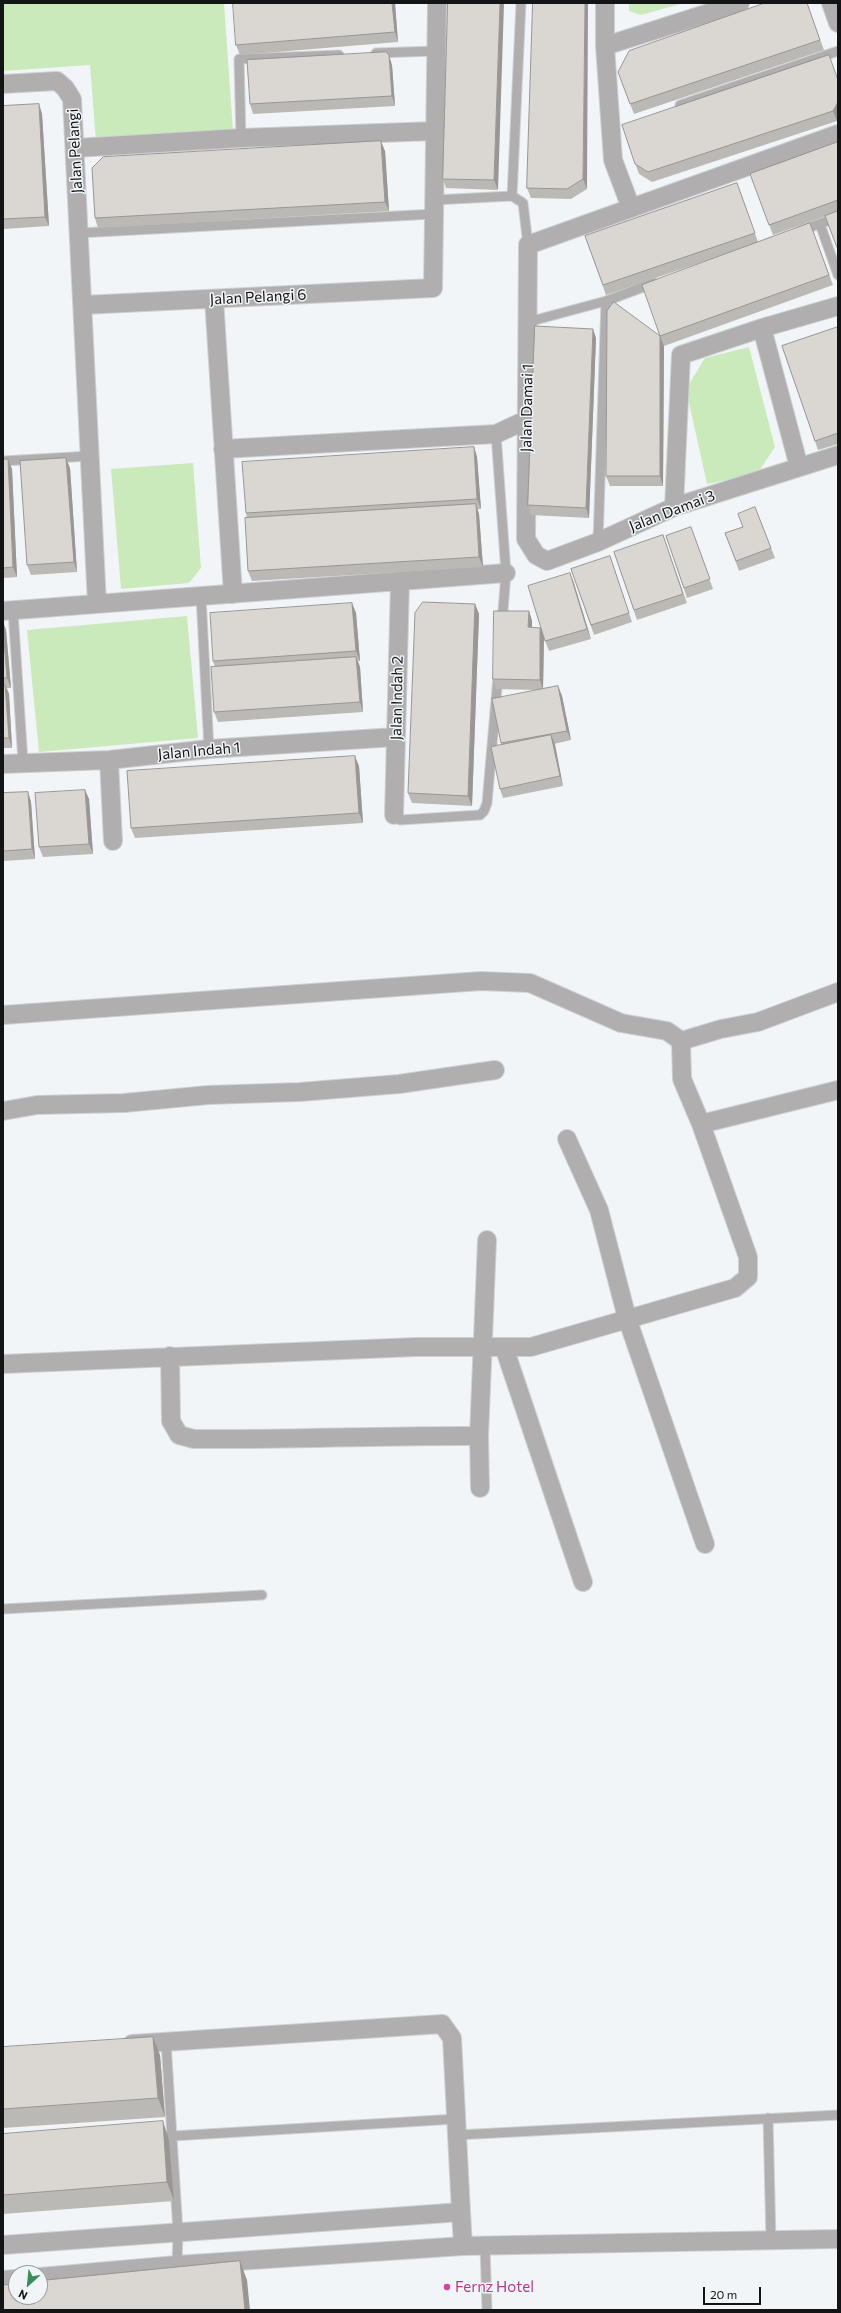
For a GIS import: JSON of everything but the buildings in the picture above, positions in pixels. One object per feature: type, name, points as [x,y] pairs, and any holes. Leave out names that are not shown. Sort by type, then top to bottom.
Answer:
[{"type":"street","points":[[434,207],[437,3]]},
{"type":"street","points":[[605,3],[613,160],[631,208]]},
{"type":"street","points":[[606,46],[740,3]]},
{"type":"street","points":[[831,3],[838,23]]},
{"type":"street","name":"Jalan Pelangi","points":[[3,84],[57,81],[65,88],[72,99],[97,604]]},
{"type":"street","points":[[75,148],[241,138],[435,131]]},
{"type":"street","points":[[528,245],[838,134]]},
{"type":"street","name":"Jalan Pelangi 6","points":[[83,305],[433,288],[434,207]]},
{"type":"street","name":"Jalan Damai 1","points":[[528,245],[526,539],[536,555],[547,561]]},
{"type":"street","points":[[214,299],[232,594]]},
{"type":"street","points":[[674,507],[681,355],[762,328],[838,306]]},
{"type":"street","points":[[762,328],[800,467]]},
{"type":"street","points":[[224,449],[496,434],[526,420]]},
{"type":"street","name":"Jalan Damai 3","points":[[547,561],[598,542],[674,507],[838,455]]},
{"type":"street","points":[[8,611],[506,573]]},
{"type":"street","name":"Jalan Indah 2","points":[[394,815],[400,581]]},
{"type":"street","name":"Jalan Indah 1","points":[[3,764],[23,762],[109,760],[209,749],[396,737]]},
{"type":"street","points":[[109,760],[113,841]]},
{"type":"street","points":[[3,1015],[481,980],[530,983],[621,1023],[667,1031],[681,1041]]},
{"type":"street","points":[[681,1041],[721,1029],[758,1022],[838,992]]},
{"type":"street","points":[[3,1364],[416,1346],[532,1347],[627,1318],[735,1288],[748,1277],[748,1257],[701,1124],[682,1079],[681,1041]]},
{"type":"street","points":[[3,1111],[37,1105],[124,1103],[208,1095],[300,1092],[399,1084],[495,1070]]},
{"type":"street","points":[[701,1124],[838,1090]]},
{"type":"street","points":[[567,1139],[599,1210],[627,1318],[705,1544]]},
{"type":"street","points":[[480,1488],[479,1436],[487,1240]]},
{"type":"street","points":[[504,1346],[583,1582]]},
{"type":"street","points":[[170,1356],[171,1420],[179,1435],[194,1439],[297,1440],[396,1435],[479,1436]]},
{"type":"street","points":[[112,2046],[442,2024],[452,2038],[463,2246]]},
{"type":"street","points":[[3,2245],[461,2212]]},
{"type":"street","points":[[48,2276],[177,2265],[463,2246],[838,2239]]},
{"type":"lane","points":[[512,196],[521,3]]},
{"type":"lane","points":[[365,54],[436,51]]},
{"type":"lane","points":[[680,105],[838,51]]},
{"type":"lane","points":[[241,138],[239,59],[350,54]]},
{"type":"lane","points":[[79,233],[434,207],[512,196],[523,203],[528,245]]},
{"type":"lane","points":[[790,234],[838,217]]},
{"type":"lane","points":[[820,224],[838,275]]},
{"type":"lane","points":[[528,322],[606,301],[665,280]]},
{"type":"lane","points":[[598,542],[606,301]]},
{"type":"lane","points":[[496,434],[506,573],[501,637]]},
{"type":"lane","points":[[3,461],[90,456]]},
{"type":"lane","points":[[202,596],[209,749]]},
{"type":"lane","points":[[8,611],[23,762]]},
{"type":"lane","points":[[394,815],[400,820],[480,815],[484,811],[487,803],[498,668]]},
{"type":"lane","points":[[3,1609],[262,1595]]},
{"type":"lane","points":[[166,2042],[178,2232],[177,2265]]},
{"type":"lane","points":[[149,2138],[172,2136],[838,2115]]},
{"type":"lane","points":[[768,2118],[771,2241]]},
{"type":"lane","points":[[484,2246],[487,2310]]},
{"type":"green space","points":[[3,3],[224,3],[233,131],[96,142],[90,65],[3,71]]},
{"type":"green space","points":[[629,3],[684,3],[641,15],[629,11]]},
{"type":"green space","points":[[749,347],[775,447],[757,474],[707,484],[686,389],[705,358]]},
{"type":"green space","points":[[193,463],[201,568],[189,583],[121,589],[111,469]]},
{"type":"green space","points":[[187,616],[198,738],[39,752],[27,630]]},
{"type":"place","name":"Fernz Hotel","points":[[447,2287]]}]
